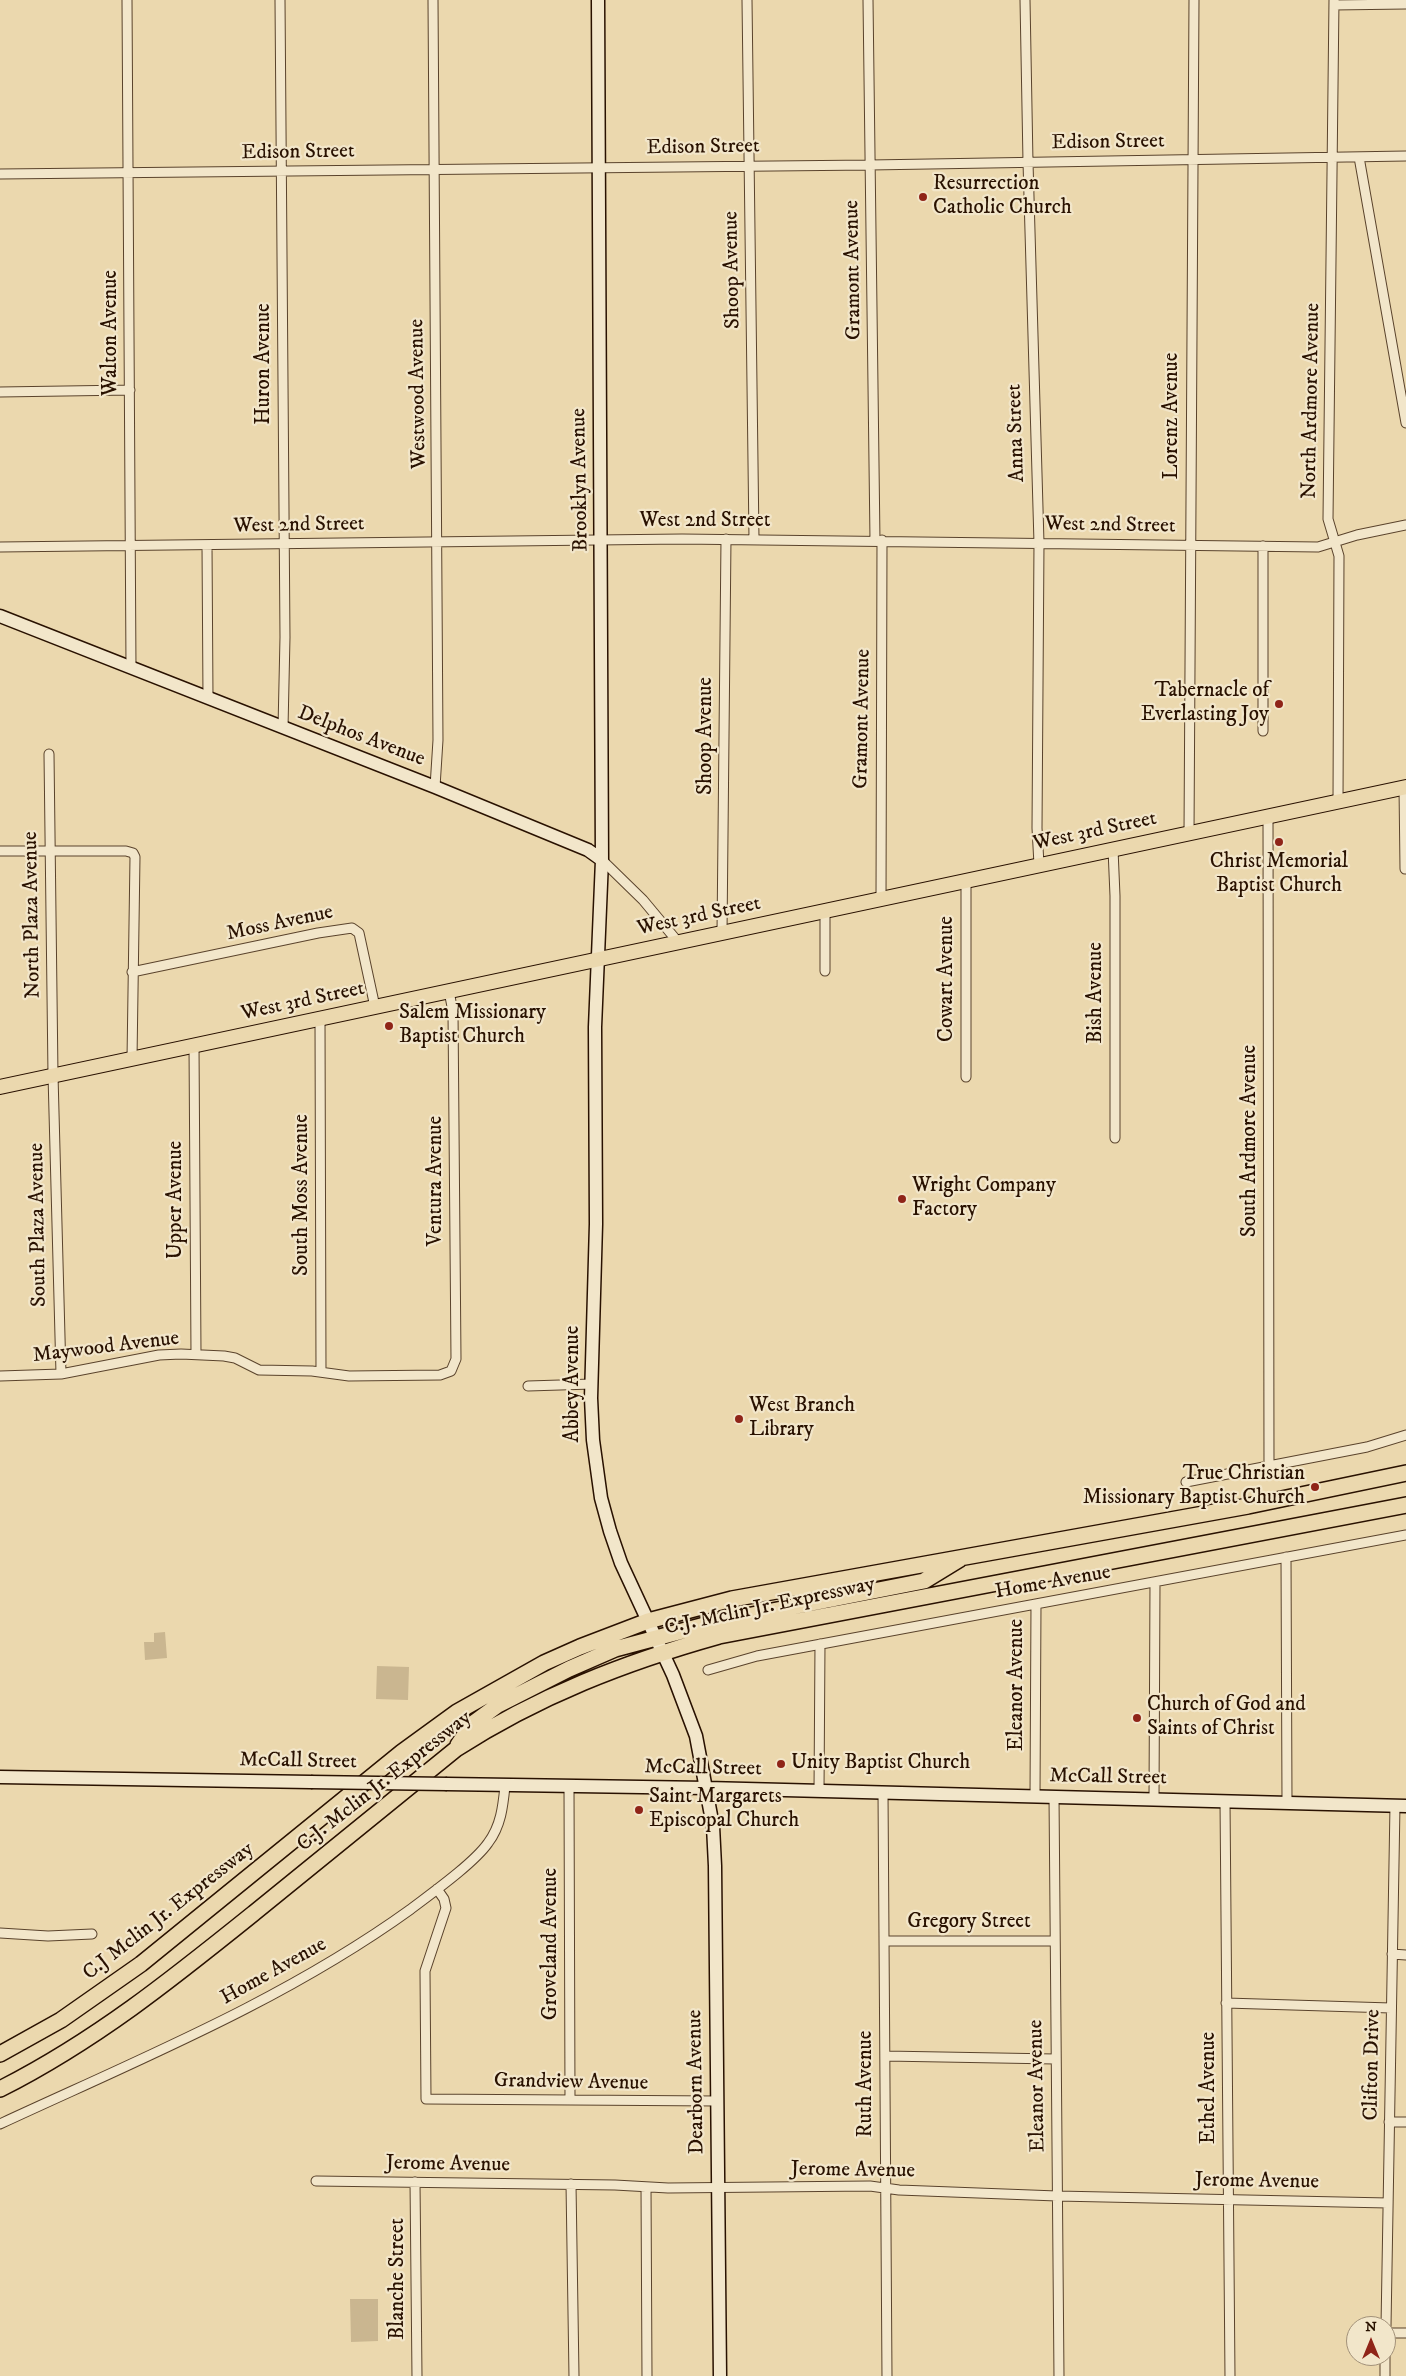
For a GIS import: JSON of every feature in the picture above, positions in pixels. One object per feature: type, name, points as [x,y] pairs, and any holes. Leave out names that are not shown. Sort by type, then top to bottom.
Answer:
[{"type":"highway","name":"C.J. Mclin Jr. Expressway","points":[[355,1792],[402,1752],[457,1712],[580,1647],[648,1621],[732,1599],[1248,1506],[1406,1473]]},
{"type":"highway","name":"C.J. Mclin Jr. Expressway","points":[[0,2089],[35,2071],[112,2024],[184,1970],[456,1749],[490,1727],[555,1693],[663,1652],[720,1636],[1406,1505]]},
{"type":"highway","points":[[456,1749],[472,1724],[505,1702],[569,1668],[615,1649],[716,1622],[924,1581],[965,1556]]},
{"type":"highway","name":"C.J Mclin Jr. Expressway","points":[[0,2054],[61,2020],[141,1964],[355,1792]]},
{"type":"main road","name":"West 3rd Street","points":[[0,1087],[1405,787]]},
{"type":"street","name":"Walton Avenue","points":[[127,0],[131,667]]},
{"type":"street","name":"Huron Avenue","points":[[280,0],[284,728]]},
{"type":"street","name":"Westwood Avenue","points":[[433,0],[438,740],[435,787]]},
{"type":"street","name":"Brooklyn Avenue","points":[[598,0],[602,540],[602,860],[598,959]]},
{"type":"street","name":"Shoop Avenue","points":[[747,0],[754,539]]},
{"type":"street","name":"Gramont Avenue","points":[[868,0],[878,540],[881,898]]},
{"type":"street","name":"Anna Street","points":[[1026,0],[1028,162],[1038,543],[1037,828],[1039,864]]},
{"type":"street","name":"Lorenz Avenue","points":[[1189,833],[1189,544],[1194,0]]},
{"type":"street","points":[[1334,2],[1406,4]]},
{"type":"street","name":"North Ardmore Avenue","points":[[1334,2],[1328,519],[1339,556],[1338,801]]},
{"type":"street","name":"Edison Street","points":[[0,174],[870,165],[1406,156]]},
{"type":"street","points":[[1359,157],[1406,423]]},
{"type":"street","points":[[0,392],[130,390]]},
{"type":"street","name":"West 2nd Street","points":[[0,547],[754,539],[1318,547],[1358,535],[1406,525]]},
{"type":"street","name":"Shoop Avenue","points":[[722,933],[726,539]]},
{"type":"street","points":[[207,545],[208,698]]},
{"type":"street","points":[[1263,546],[1263,732]]},
{"type":"street","name":"Delphos Avenue","points":[[0,616],[435,787],[588,850],[602,860],[643,900],[678,942]]},
{"type":"street","name":"North Plaza Avenue","points":[[49,754],[53,1076]]},
{"type":"street","points":[[1405,787],[1405,869]]},
{"type":"street","name":"South Ardmore Avenue","points":[[1268,816],[1269,1466]]},
{"type":"street","name":"Bish Avenue","points":[[1113,849],[1115,896],[1115,1138]]},
{"type":"street","points":[[0,851],[126,851],[133,853],[135,857],[132,1058]]},
{"type":"street","name":"Cowart Avenue","points":[[966,880],[966,1077]]},
{"type":"street","points":[[825,910],[825,971]]},
{"type":"street","name":"Moss Avenue","points":[[132,972],[318,933],[352,928],[358,933],[375,1007]]},
{"type":"street","name":"Abbey Avenue","points":[[598,959],[595,1039],[596,1224],[592,1384],[593,1440],[601,1498],[621,1563],[663,1652],[688,1712],[707,1788]]},
{"type":"street","name":"Ventura Avenue","points":[[449,991],[453,1012],[456,1256],[456,1359],[451,1371]]},
{"type":"street","name":"South Moss Avenue","points":[[320,1018],[321,1372]]},
{"type":"street","name":"Upper Avenue","points":[[194,1045],[196,1354]]},
{"type":"street","name":"South Plaza Avenue","points":[[53,1076],[61,1374]]},
{"type":"street","name":"Maywood Avenue","points":[[0,1376],[61,1374],[159,1355],[196,1354],[234,1358],[259,1370],[321,1372],[342,1376],[440,1375],[451,1371]]},
{"type":"street","points":[[528,1386],[592,1384]]},
{"type":"street","points":[[1186,1482],[1367,1447],[1406,1435]]},
{"type":"street","name":"Home Avenue","points":[[708,1670],[757,1656],[1406,1535]]},
{"type":"street","points":[[1286,1557],[1287,1802]]},
{"type":"street","points":[[1154,1799],[1155,1582]]},
{"type":"street","name":"Eleanor Avenue","points":[[1035,1796],[1036,1604]]},
{"type":"street","points":[[819,1791],[820,1644]]},
{"type":"street","name":"McCall Street","points":[[0,1777],[707,1788],[1400,1806]]},
{"type":"street","name":"Home Avenue","points":[[0,2124],[272,1996],[375,1935],[437,1889],[485,1847],[491,1840],[500,1822],[505,1786]]},
{"type":"street","name":"Groveland Avenue","points":[[569,1787],[570,2100]]},
{"type":"street","name":"Dearborn Avenue","points":[[707,1788],[713,1826],[715,1866],[720,2376]]},
{"type":"street","name":"Ruth Avenue","points":[[883,1792],[887,2376]]},
{"type":"street","name":"Eleanor Avenue","points":[[1054,1796],[1058,2376]]},
{"type":"street","name":"Ethel Avenue","points":[[1225,1801],[1230,2376]]},
{"type":"street","name":"Clifton Drive","points":[[1386,2316],[1392,1954],[1400,1806]]},
{"type":"street","name":"Grandview Avenue","points":[[437,1889],[444,1899],[446,1908],[425,1971],[426,2099],[716,2101]]},
{"type":"street","points":[[0,1933],[48,1936],[92,1934]]},
{"type":"street","name":"Gregory Street","points":[[884,1941],[1055,1941]]},
{"type":"street","points":[[1392,1954],[1406,1955]]},
{"type":"street","points":[[1226,2003],[1391,2008]]},
{"type":"street","points":[[885,2056],[1055,2060]]},
{"type":"street","points":[[1389,2122],[1406,2122]]},
{"type":"street","name":"Jerome Avenue","points":[[316,2181],[571,2184],[646,2187],[870,2186],[1057,2196],[1388,2203]]},
{"type":"street","name":"Blanche Street","points":[[415,2182],[417,2376]]},
{"type":"street","points":[[571,2184],[574,2376]]},
{"type":"street","points":[[646,2187],[647,2376]]},
{"type":"shaded area","points":[[165,1632],[167,1658],[145,1660],[144,1642],[154,1642],[154,1633]]},
{"type":"shaded area","points":[[377,1666],[409,1667],[408,1700],[376,1699]]},
{"type":"shaded area","points":[[350,2299],[378,2299],[378,2341],[351,2342]]},
{"type":"place","name":"Resurrection Catholic Church","points":[[923,197]]},
{"type":"place","name":"Tabernacle of Everlasting Joy","points":[[1279,704]]},
{"type":"place","name":"Christ Memorial Baptist Church","points":[[1279,842]]},
{"type":"place","name":"Salem Missionary Baptist Church","points":[[389,1026]]},
{"type":"place","name":"Wright Company Factory","points":[[902,1199]]},
{"type":"place","name":"West Branch Library","points":[[739,1419]]},
{"type":"place","name":"True Christian Missionary Baptist Church","points":[[1315,1487]]},
{"type":"place","name":"Church of God and Saints of Christ","points":[[1137,1718]]},
{"type":"place","name":"Unity Baptist Church","points":[[781,1764]]},
{"type":"place","name":"Saint Margarets Episcopal Church","points":[[639,1810]]}]
